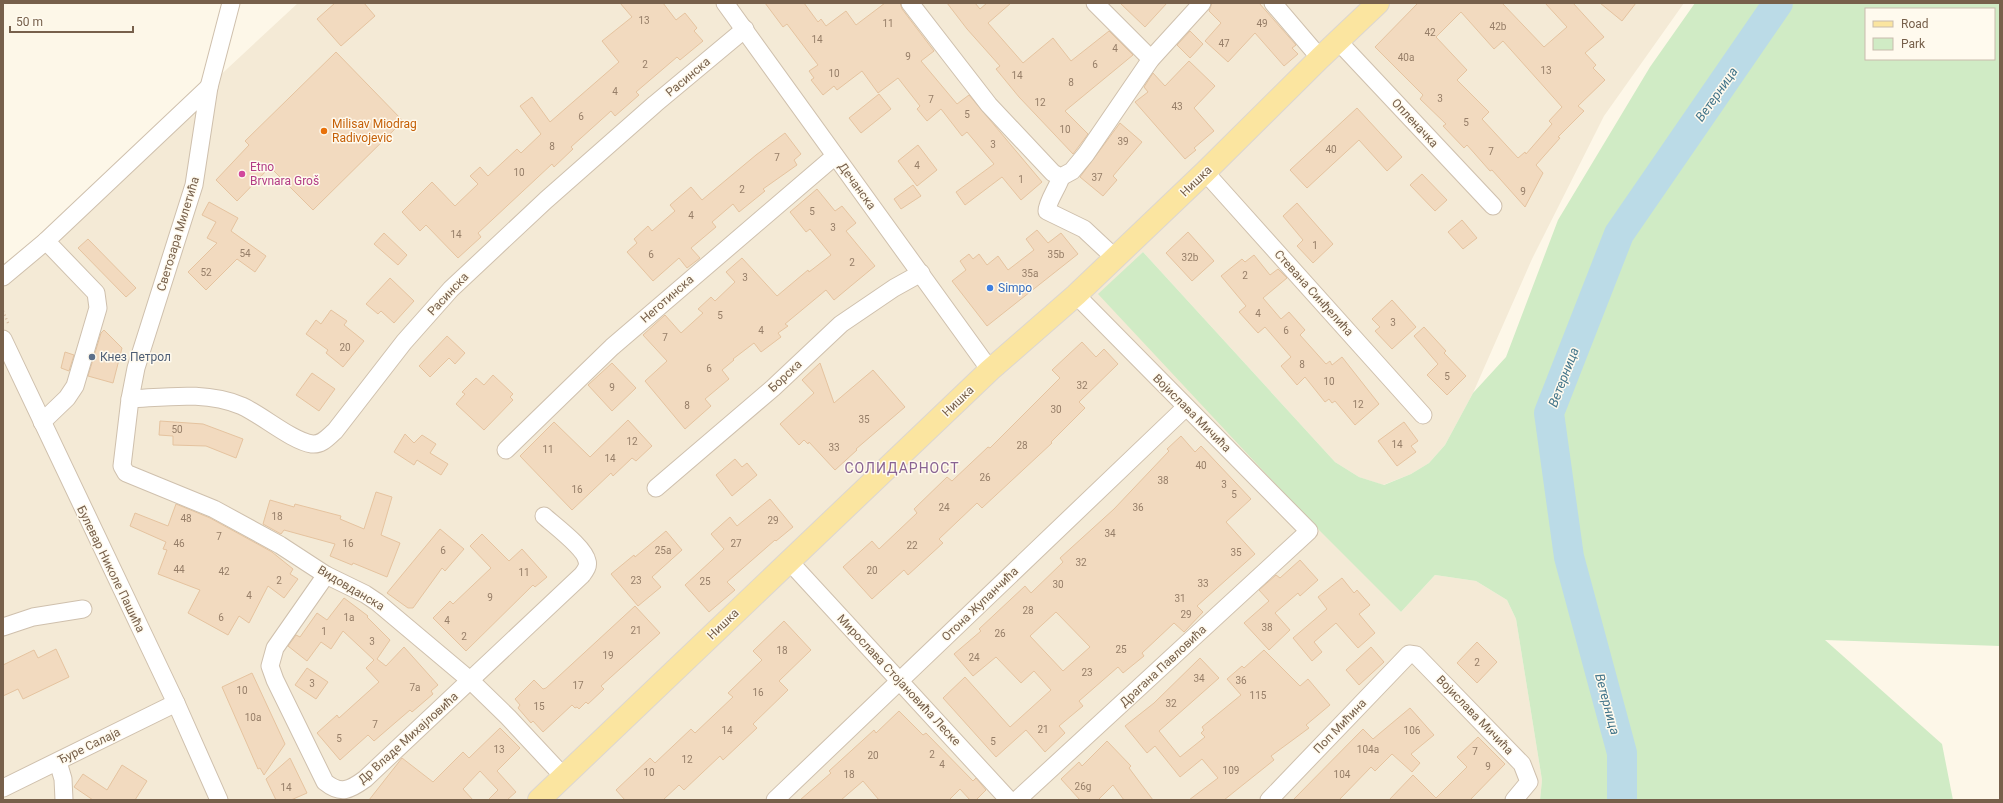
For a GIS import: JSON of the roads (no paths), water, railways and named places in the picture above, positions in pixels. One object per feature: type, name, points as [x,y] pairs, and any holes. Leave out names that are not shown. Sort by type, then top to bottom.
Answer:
[{"type":"main road","name":"Нишка","points":[[539,800],[990,370],[1076,295],[1115,258],[1378,3]]},
{"type":"street","name":"Светозара Милетића","points":[[122,466],[130,399],[136,368],[194,185],[209,87],[231,3]]},
{"type":"street","name":"Дечанска","points":[[725,3],[990,370]]},
{"type":"street","points":[[910,3],[989,105],[1053,173],[1061,177]]},
{"type":"street","points":[[1095,3],[1151,59]]},
{"type":"street","points":[[1115,258],[1084,229],[1047,211],[1047,206],[1057,189],[1061,177],[1072,171],[1086,154],[1151,59],[1202,3]]},
{"type":"street","points":[[1273,3],[1320,58]]},
{"type":"street","name":"Расинска","points":[[130,399],[196,395],[220,399],[258,414],[302,441],[317,444],[324,441],[335,431],[404,342],[450,289],[546,200],[655,104],[745,29]]},
{"type":"street","name":"Опленачка","points":[[1338,41],[1493,206]]},
{"type":"street","points":[[3,277],[46,241],[209,87]]},
{"type":"street","name":"Неготинска","points":[[506,450],[612,347],[835,156]]},
{"type":"street","name":"Стевана Синђелића","points":[[1205,172],[1423,415]]},
{"type":"street","points":[[42,422],[67,398],[75,386],[98,308],[96,293],[46,241]]},
{"type":"street","name":"Борска","points":[[656,488],[773,388],[841,324],[894,288],[921,273]]},
{"type":"street","name":"Војислава Мичића","points":[[1076,295],[1309,531]]},
{"type":"street","name":"Булевар Николе Пашића","points":[[3,339],[176,703],[219,800]]},
{"type":"street","name":"Отона Жупанчића","points":[[775,800],[1186,407]]},
{"type":"street","name":"Видовданска","points":[[122,466],[126,472],[221,513],[280,545],[326,575],[378,602],[471,681],[564,777]]},
{"type":"street","name":"Др Владе Михајловића","points":[[326,575],[278,642],[270,666],[281,694],[325,782],[333,788],[339,790],[347,789],[365,779],[471,681],[582,575],[587,566],[588,560],[582,550],[544,516]]},
{"type":"street","name":"Драгана Павловића","points":[[1017,800],[1309,531]]},
{"type":"street","name":"Мирослава Стојановића Леске","points":[[789,561],[1009,800]]},
{"type":"street","points":[[3,627],[33,617],[83,609]]},
{"type":"street","name":"Војислава Мичића","points":[[1413,653],[1422,660],[1522,764],[1529,782],[1514,800]]},
{"type":"street","name":"Поп Мићина","points":[[1269,800],[1409,654],[1413,653]]},
{"type":"street","name":"Ђуре Салаја","points":[[3,788],[176,703]]},
{"type":"street","points":[[58,762],[63,779],[64,800]]},
{"type":"waterway","name":"Ветерница","points":[[1622,800],[1622,753],[1569,557],[1549,413],[1619,234],[1778,3]]},
{"type":"place","name":"Milisav Miodrag Radivojevic","points":[[324,131]]},
{"type":"place","name":"Etno Brvnara Groš","points":[[242,174]]},
{"type":"place","name":"Simpo","points":[[990,288]]},
{"type":"place","name":"Кнез Петрол","points":[[92,357]]},
{"type":"district","name":"СОЛИДАРНОСТ","points":[[902,468]]}]
